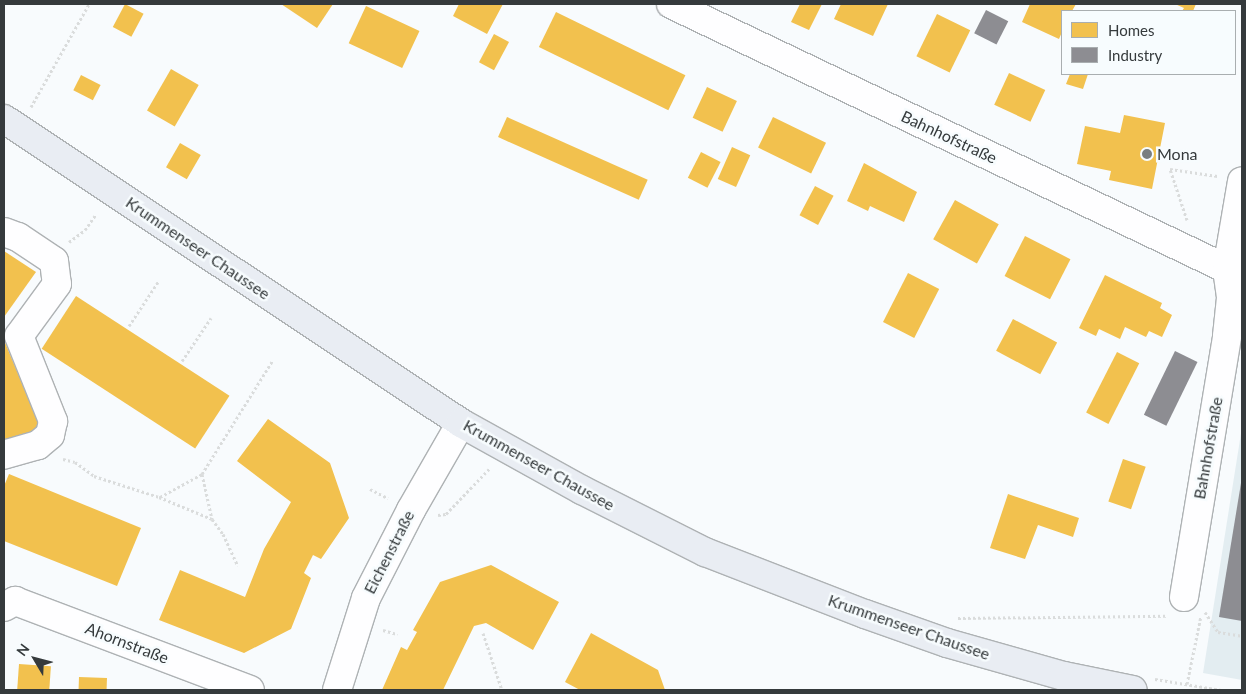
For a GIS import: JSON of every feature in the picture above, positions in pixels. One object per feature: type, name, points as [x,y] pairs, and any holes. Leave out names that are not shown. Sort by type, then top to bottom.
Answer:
[{"type":"main road","name":"Krummenseer Chaussee","points":[[16,115],[462,423],[582,490],[705,552],[947,643],[1064,676],[1139,683]]},
{"type":"street","name":"Bahnhofstraße","points":[[671,4],[1227,269]]},
{"type":"street","name":"Bahnhofstraße","points":[[1184,597],[1232,297],[1227,269],[1233,179]]},
{"type":"street","points":[[4,232],[18,237],[54,262],[57,284],[19,336],[53,421],[50,435],[38,445],[4,455]]},
{"type":"street","name":"Eichenstraße","points":[[336,690],[366,598],[411,510],[462,423]]},
{"type":"street","name":"Ahornstraße","points":[[4,607],[15,601],[250,690]]},
{"type":"path","points":[[16,115],[89,4]]},
{"type":"path","points":[[1189,227],[1170,169],[1233,179]]},
{"type":"path","points":[[85,230],[96,214]]},
{"type":"path","points":[[129,326],[158,282]]},
{"type":"path","points":[[182,360],[211,318]]},
{"type":"path","points":[[159,497],[202,474],[273,360]]},
{"type":"path","points":[[38,445],[43,453],[75,462],[94,476],[159,497],[212,520]]},
{"type":"path","points":[[202,474],[212,520],[223,534],[238,566]]},
{"type":"path","points":[[370,489],[386,496]]},
{"type":"path","points":[[956,618],[974,615],[1158,618],[1174,614],[1184,597]]},
{"type":"path","points":[[1187,684],[1202,610],[1218,632],[1242,636]]},
{"type":"path","points":[[483,633],[502,690]]},
{"type":"path","points":[[1139,683],[1187,684],[1221,690]]},
{"type":"shaded area","points":[[1242,427],[1242,680],[1203,673]]},
{"type":"building: Homes","points":[[125,4],[144,14],[131,37],[113,27]]},
{"type":"building: Homes","points":[[281,4],[333,4],[317,28]]},
{"type":"building: Homes","points":[[459,4],[503,4],[487,34],[453,16]]},
{"type":"building: Homes","points":[[800,4],[822,4],[809,30],[791,22]]},
{"type":"building: Homes","points":[[841,4],[888,4],[873,36],[834,19]]},
{"type":"building: Homes","points":[[1030,4],[1076,4],[1073,10],[1061,10],[1061,34],[1059,39],[1022,22]]},
{"type":"building: Homes","points":[[1175,4],[1196,4],[1193,10],[1183,10],[1184,8]]},
{"type":"building: Homes","points":[[366,6],[419,31],[402,68],[349,43]]},
{"type":"building: Homes","points":[[556,12],[685,75],[668,110],[539,47]]},
{"type":"building: Homes","points":[[937,14],[970,30],[950,72],[916,56]]},
{"type":"building: Homes","points":[[494,34],[509,42],[494,70],[479,62]]},
{"type":"building: Homes","points":[[171,69],[199,85],[175,127],[147,111]]},
{"type":"building: Homes","points":[[1009,73],[1045,90],[1030,122],[994,105]]},
{"type":"building: Homes","points":[[81,75],[101,85],[93,100],[73,90]]},
{"type":"building: Homes","points":[[1070,75],[1088,75],[1083,89],[1066,84]]},
{"type":"building: Homes","points":[[707,87],[737,101],[723,132],[693,118]]},
{"type":"building: Homes","points":[[1124,115],[1165,123],[1152,189],[1109,180],[1111,171],[1077,164],[1085,126],[1120,133]]},
{"type":"building: Homes","points":[[507,117],[648,180],[639,200],[498,137]]},
{"type":"building: Homes","points":[[773,117],[826,143],[811,173],[758,148]]},
{"type":"building: Homes","points":[[180,143],[201,155],[187,179],[166,167]]},
{"type":"building: Homes","points":[[732,147],[750,155],[736,187],[718,179]]},
{"type":"building: Homes","points":[[701,152],[721,162],[707,188],[688,178]]},
{"type":"building: Homes","points":[[864,163],[917,192],[904,222],[870,206],[868,211],[847,201]]},
{"type":"building: Homes","points":[[815,186],[834,196],[818,225],[800,215]]},
{"type":"building: Homes","points":[[955,200],[999,224],[977,264],[933,239]]},
{"type":"building: Homes","points":[[1025,236],[1070,259],[1050,299],[1005,276]]},
{"type":"building: Homes","points":[[4,251],[36,272],[4,317]]},
{"type":"building: Homes","points":[[908,273],[939,289],[914,338],[883,322]]},
{"type":"building: Homes","points":[[1105,275],[1162,303],[1160,308],[1172,315],[1162,337],[1149,331],[1146,337],[1125,327],[1120,339],[1099,329],[1096,336],[1079,328]]},
{"type":"building: Homes","points":[[76,296],[229,396],[195,449],[42,349]]},
{"type":"building: Homes","points":[[1013,319],[1057,342],[1040,374],[996,351]]},
{"type":"building: Homes","points":[[4,340],[41,429],[4,447]]},
{"type":"building: Homes","points":[[1117,352],[1139,363],[1108,424],[1086,413]]},
{"type":"building: Homes","points":[[268,419],[330,463],[349,518],[321,559],[313,555],[304,573],[311,578],[291,629],[244,653],[159,620],[180,570],[245,597],[264,549],[291,502],[237,461]]},
{"type":"building: Homes","points":[[1123,459],[1146,467],[1131,509],[1108,502]]},
{"type":"building: Homes","points":[[9,474],[141,528],[117,586],[4,541],[4,486]]},
{"type":"building: Homes","points":[[1008,494],[1079,518],[1073,537],[1038,525],[1025,559],[990,548]]},
{"type":"building: Homes","points":[[491,565],[559,602],[533,650],[486,623],[474,626],[443,690],[382,690],[401,647],[407,650],[417,632],[413,630],[440,582]]},
{"type":"building: Homes","points":[[591,633],[658,670],[665,690],[580,690],[565,682]]},
{"type":"building: Homes","points":[[19,664],[51,666],[49,690],[17,690]]},
{"type":"building: Homes","points":[[79,677],[107,678],[107,690],[79,690]]},
{"type":"building: Industry","points":[[986,10],[1008,21],[996,45],[974,33]]},
{"type":"building: Industry","points":[[1175,351],[1197,362],[1166,426],[1144,415]]},
{"type":"building: Industry","points":[[1242,483],[1242,621],[1219,617]]},
{"type":"place","name":"Mona","points":[[1147,154]]}]
